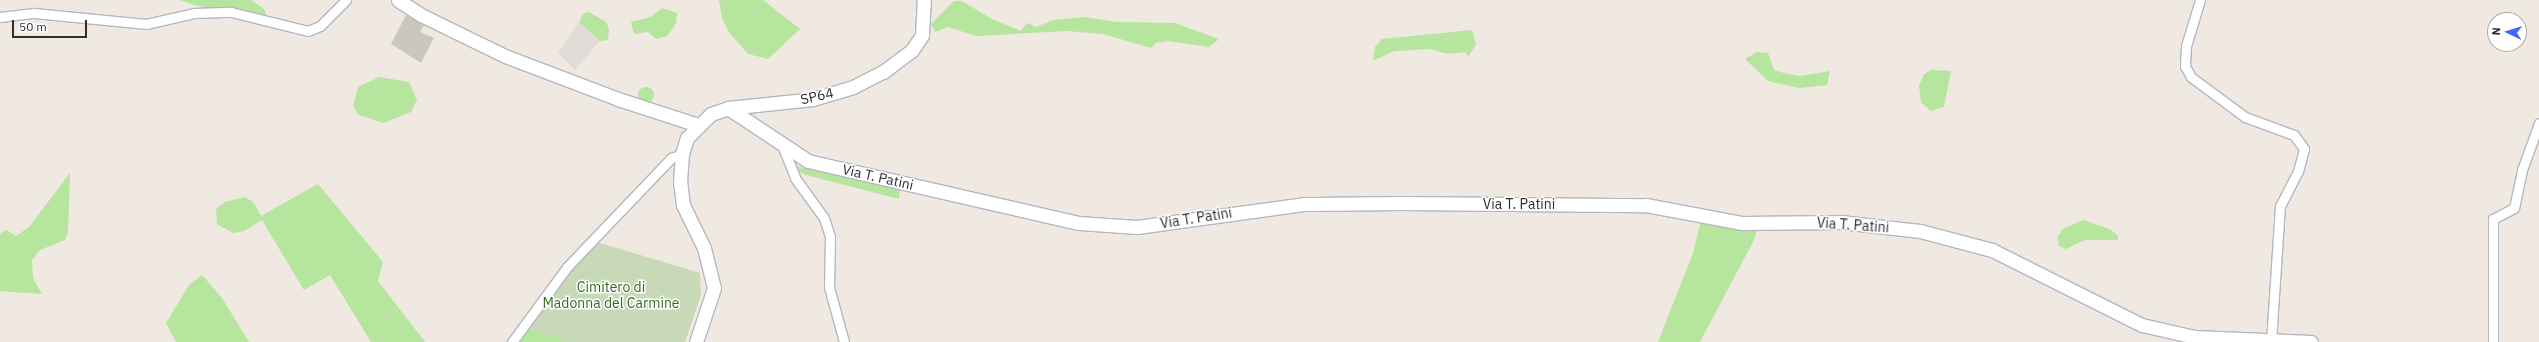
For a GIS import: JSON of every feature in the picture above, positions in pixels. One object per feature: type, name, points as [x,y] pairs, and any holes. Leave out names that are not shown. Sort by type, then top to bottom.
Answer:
[{"type":"street","points":[[0,17],[34,14],[146,24],[194,13],[231,12],[308,31],[320,26],[346,0]]},
{"type":"street","points":[[398,0],[421,15],[505,56],[618,99],[698,125]]},
{"type":"street","name":"SP64","points":[[696,342],[714,288],[704,248],[683,205],[680,182],[682,154],[688,138],[698,125],[711,114],[728,108],[813,99],[853,87],[883,72],[912,50],[922,35],[924,0]]},
{"type":"street","points":[[2200,0],[2186,46],[2184,66],[2191,77],[2244,116],[2294,135],[2304,149],[2298,171],[2280,206],[2271,340]]},
{"type":"street","name":"Via T. Patini","points":[[728,108],[808,161],[1079,223],[1137,226],[1161,225],[1253,209],[1305,204],[1646,205],[1742,223],[1841,222],[1920,231],[1992,250],[2142,325],[2195,337],[2311,342]]},
{"type":"street","points":[[2492,342],[2493,219],[2514,208],[2522,170],[2539,123]]},
{"type":"street","points":[[782,145],[795,178],[824,218],[830,236],[829,287],[844,342]]},
{"type":"street","points":[[512,342],[567,267],[671,158],[682,154]]},
{"type":"green space","points":[[180,0],[251,0],[264,9],[268,18],[194,5]]},
{"type":"green space","points":[[719,0],[763,0],[800,29],[768,59],[748,54],[728,31],[722,18]]},
{"type":"green space","points":[[954,1],[962,1],[992,19],[1021,31],[1027,23],[1036,27],[1053,20],[1084,17],[1117,22],[1175,23],[1219,39],[1209,47],[1168,41],[1156,43],[1151,48],[1103,34],[1067,31],[976,36],[948,27],[935,32],[931,24]]},
{"type":"green space","points":[[662,8],[677,13],[676,24],[667,36],[656,39],[648,32],[634,34],[631,22],[651,17]]},
{"type":"green space","points":[[589,12],[606,22],[609,29],[608,40],[600,41],[579,22],[583,14]]},
{"type":"green space","points":[[1472,30],[1476,44],[1468,57],[1466,52],[1448,54],[1430,49],[1394,51],[1373,61],[1375,47],[1382,39]]},
{"type":"green space","points":[[1757,52],[1768,53],[1774,70],[1784,73],[1800,76],[1830,71],[1827,85],[1799,88],[1768,81],[1745,59]]},
{"type":"green space","points":[[1931,70],[1951,71],[1944,107],[1931,111],[1921,102],[1919,86],[1924,74]]},
{"type":"green space","points":[[379,77],[409,82],[417,100],[411,112],[383,123],[359,115],[353,106],[358,87]]},
{"type":"green space","points":[[643,87],[649,87],[654,92],[652,101],[649,103],[643,103],[638,98],[638,92]]},
{"type":"green space","points":[[796,166],[900,189],[899,199],[806,175],[797,171]]},
{"type":"green space","points":[[70,173],[68,232],[65,240],[40,250],[32,260],[33,278],[42,294],[0,291],[0,234],[6,230],[16,236],[29,227]]},
{"type":"green space","points":[[318,184],[383,262],[378,281],[425,342],[371,342],[330,275],[304,290],[262,220],[244,231],[233,233],[217,224],[216,209],[225,202],[245,197],[253,202],[261,216]]},
{"type":"green space","points":[[1701,220],[1757,230],[1754,240],[1700,342],[1658,342],[1693,253]]},
{"type":"green space","points":[[2083,220],[2110,229],[2118,236],[2118,240],[2085,240],[2066,249],[2059,246],[2057,237],[2063,229]]},
{"type":"green space","name":"Cimitero di Madonna del Carmine","points":[[597,242],[700,273],[701,295],[685,342],[570,342],[527,328],[577,261]]},
{"type":"green space","points":[[202,275],[222,298],[249,342],[176,342],[166,323],[189,285]]},
{"type":"green space","points":[[527,328],[570,342],[514,342]]},
{"type":"shaded area","points":[[579,22],[600,41],[575,70],[558,53]]},
{"type":"building","points":[[406,15],[424,25],[420,32],[434,38],[421,63],[391,44]]}]
